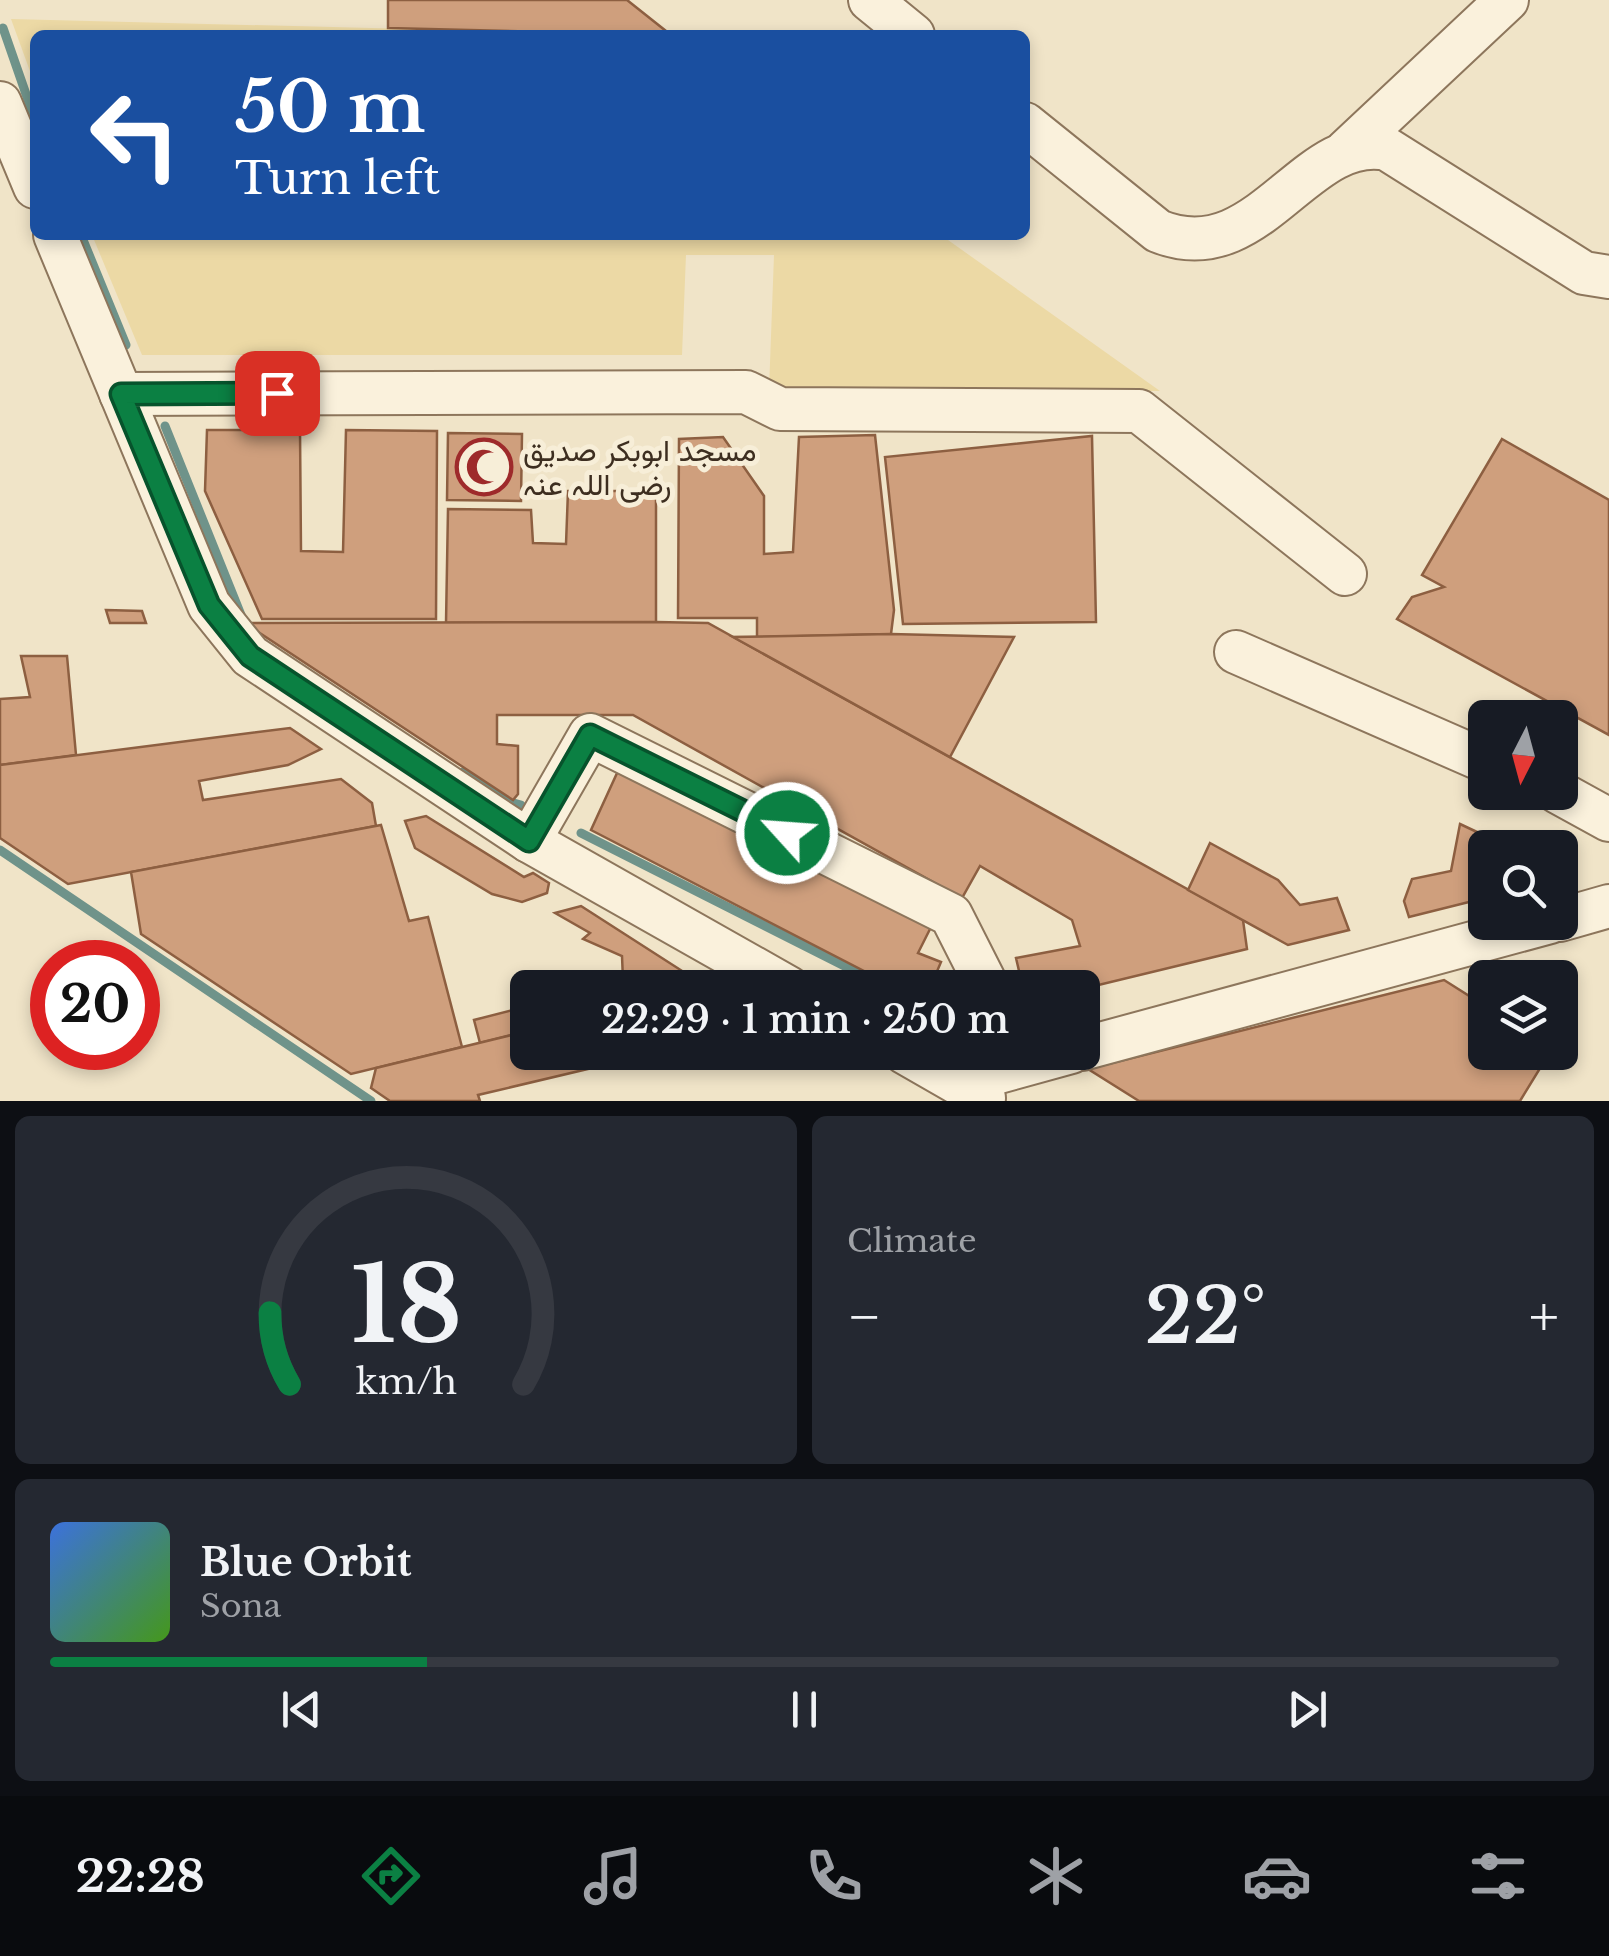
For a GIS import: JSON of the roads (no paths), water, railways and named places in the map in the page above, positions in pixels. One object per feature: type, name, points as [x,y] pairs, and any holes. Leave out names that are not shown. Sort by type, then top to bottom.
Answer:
[{"type":"lane","points":[[870,0],[907,30]]},
{"type":"lane","points":[[1030,128],[1158,230],[1182,240],[1208,238],[1236,230],[1346,151],[1507,0]]},
{"type":"lane","points":[[0,103],[30,175]]},
{"type":"lane","points":[[1346,151],[1371,146],[1387,150],[1584,273],[1609,277]]},
{"type":"lane","points":[[57,240],[209,605],[250,656],[529,841],[757,970]]},
{"type":"lane","points":[[121,394],[746,392],[780,409],[1138,411],[1345,574]]},
{"type":"lane","points":[[1236,652],[1468,754]]},
{"type":"lane","points":[[529,841],[590,735],[952,914],[979,970]]},
{"type":"lane","points":[[1578,803],[1609,820]]},
{"type":"lane","points":[[1578,915],[1609,906]]},
{"type":"lane","points":[[1100,1044],[1484,940]]},
{"type":"lane","points":[[936,1070],[974,1092],[1003,1070]]},
{"type":"waterway","points":[[3,28],[30,106]]},
{"type":"waterway","points":[[83,240],[126,345]]},
{"type":"waterway","points":[[165,426],[241,615]]},
{"type":"waterway","points":[[463,772],[521,805]]},
{"type":"waterway","points":[[581,833],[852,970]]},
{"type":"waterway","points":[[0,850],[371,1101]]},
{"type":"place","name":"مسجد ابوبکر صدیق رضی اللہ عنہ","points":[[484,467]]}]
